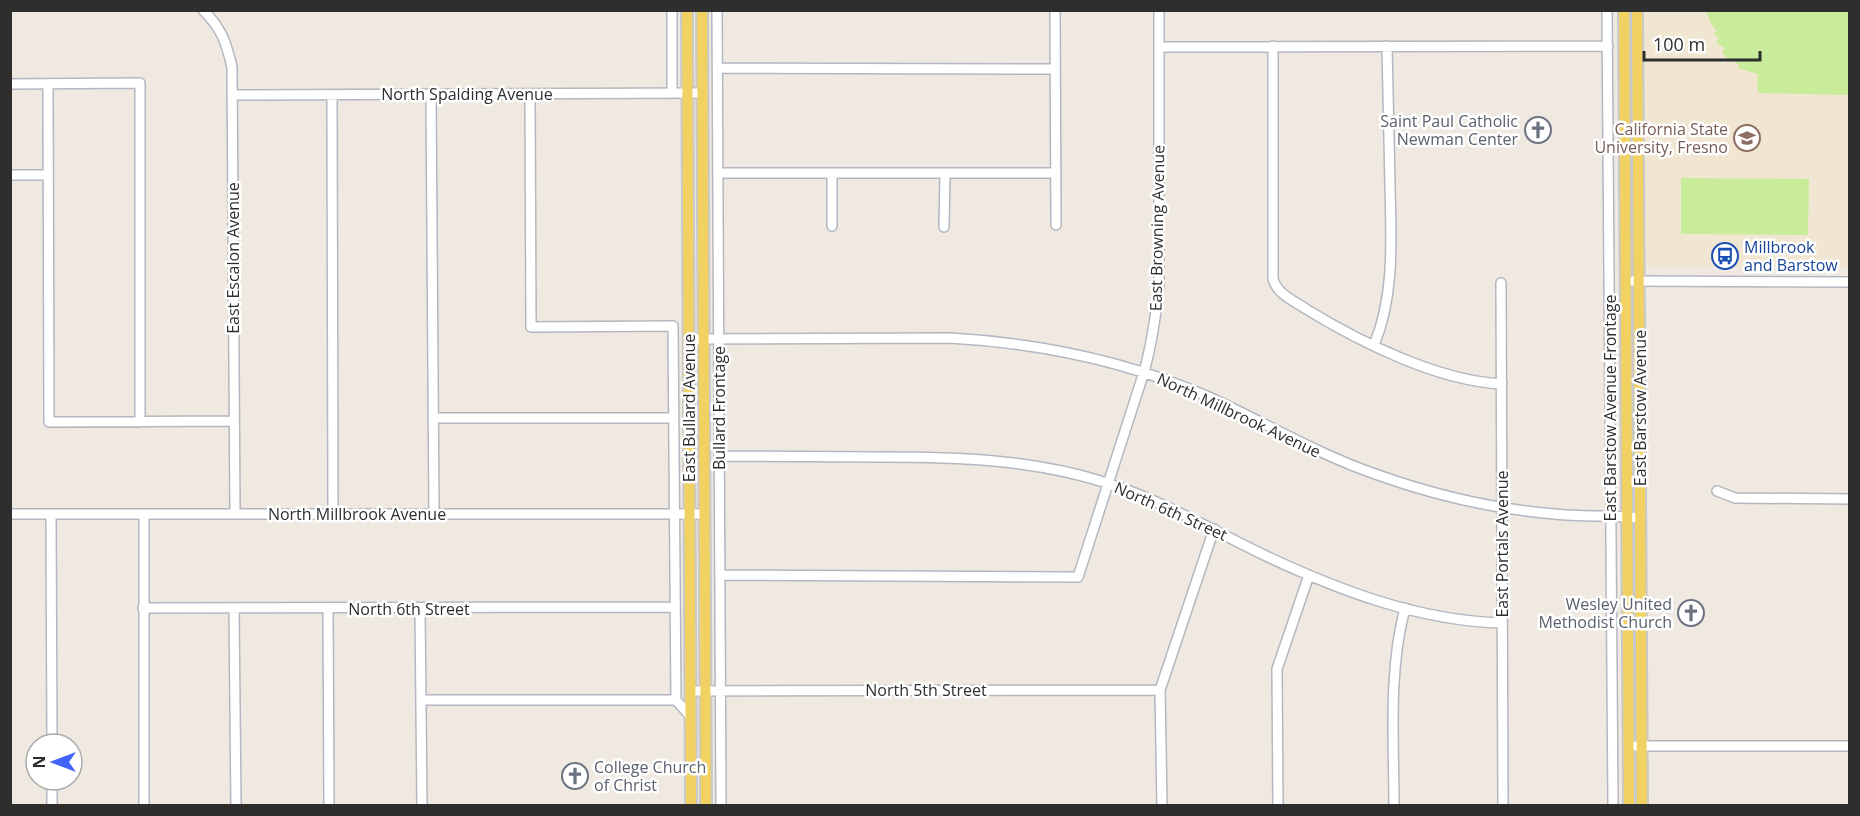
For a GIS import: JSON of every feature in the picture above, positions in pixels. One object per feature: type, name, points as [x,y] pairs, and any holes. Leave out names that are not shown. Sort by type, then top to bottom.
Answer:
[{"type":"main road","name":"East Bullard Avenue","points":[[687,10],[691,806]]},
{"type":"main road","name":"East Bullard Avenue","points":[[702,10],[706,806]]},
{"type":"main road","name":"East Barstow Avenue","points":[[1624,10],[1629,806]]},
{"type":"main road","name":"East Barstow Avenue","points":[[1637,10],[1642,806]]},
{"type":"street","name":"East Escalon Avenue","points":[[203,10],[217,24],[226,42],[232,67],[235,514]]},
{"type":"street","points":[[672,10],[672,93]]},
{"type":"street","name":"Bullard Frontage","points":[[717,10],[721,806]]},
{"type":"street","points":[[1055,10],[1056,225]]},
{"type":"street","name":"East Browning Avenue","points":[[720,575],[1078,577],[1144,372],[1152,340],[1159,285],[1159,10]]},
{"type":"street","name":"East Barstow Avenue Frontage","points":[[1607,10],[1613,806]]},
{"type":"street","points":[[1159,47],[1608,45]]},
{"type":"street","points":[[1273,46],[1273,279],[1275,286],[1321,318],[1398,356],[1470,380],[1502,384]]},
{"type":"street","points":[[1374,345],[1384,319],[1389,288],[1387,46]]},
{"type":"street","points":[[717,68],[1055,69]]},
{"type":"street","points":[[10,84],[140,83],[140,422]]},
{"type":"street","points":[[48,84],[49,422],[234,421]]},
{"type":"street","name":"North Spalding Avenue","points":[[232,95],[702,93]]},
{"type":"street","points":[[431,94],[434,514]]},
{"type":"street","points":[[530,94],[531,327],[673,326],[675,700],[691,717]]},
{"type":"street","points":[[332,95],[333,514]]},
{"type":"street","points":[[718,173],[1056,173]]},
{"type":"street","points":[[832,173],[832,226]]},
{"type":"street","points":[[944,227],[945,173]]},
{"type":"street","points":[[10,175],[48,175]]},
{"type":"street","points":[[1626,282],[1850,282]]},
{"type":"street","name":"East Portals Avenue","points":[[1501,283],[1503,806]]},
{"type":"street","name":"North Millbrook Avenue","points":[[689,339],[950,338],[1034,346],[1144,372],[1210,398],[1326,455],[1378,476],[1438,494],[1502,508],[1558,514],[1640,518]]},
{"type":"street","points":[[433,418],[674,418]]},
{"type":"street","name":"North 6th Street","points":[[720,456],[958,457],[1047,467],[1079,474],[1148,497],[1262,554],[1355,594],[1443,618],[1502,623]]},
{"type":"street","points":[[1717,491],[1735,498],[1850,499]]},
{"type":"street","name":"North Millbrook Avenue","points":[[10,514],[704,513]]},
{"type":"street","points":[[51,514],[52,732]]},
{"type":"street","points":[[144,514],[144,806]]},
{"type":"street","points":[[1162,806],[1160,690],[1214,529]]},
{"type":"street","points":[[1278,806],[1277,669],[1309,575]]},
{"type":"street","name":"North 6th Street","points":[[143,608],[675,608]]},
{"type":"street","points":[[1394,806],[1394,666],[1398,634],[1405,608]]},
{"type":"street","points":[[234,609],[236,806]]},
{"type":"street","points":[[328,609],[329,806]]},
{"type":"street","points":[[420,609],[422,806]]},
{"type":"street","name":"North 5th Street","points":[[691,691],[1160,690]]},
{"type":"street","points":[[421,700],[675,700]]},
{"type":"street","points":[[1628,746],[1850,746]]},
{"type":"shaded area","name":"California State University, Fresno","points":[[1644,11],[1849,11],[1849,268],[1646,266]]},
{"type":"green space","points":[[1706,11],[1849,11],[1849,95],[1758,93],[1757,74],[1738,68],[1739,64],[1729,60],[1722,52],[1724,48],[1716,42],[1719,39],[1714,33],[1717,31],[1711,24]]},
{"type":"green space","points":[[1681,178],[1809,179],[1808,235],[1681,234]]},
{"type":"place","name":"Saint Paul Catholic Newman Center","points":[[1538,130]]},
{"type":"place","name":"California State University, Fresno","points":[[1747,138]]},
{"type":"place","name":"Millbrook and Barstow","points":[[1725,256]]},
{"type":"place","name":"Wesley United Methodist Church","points":[[1691,613]]},
{"type":"place","name":"College Church of Christ","points":[[575,776]]}]
